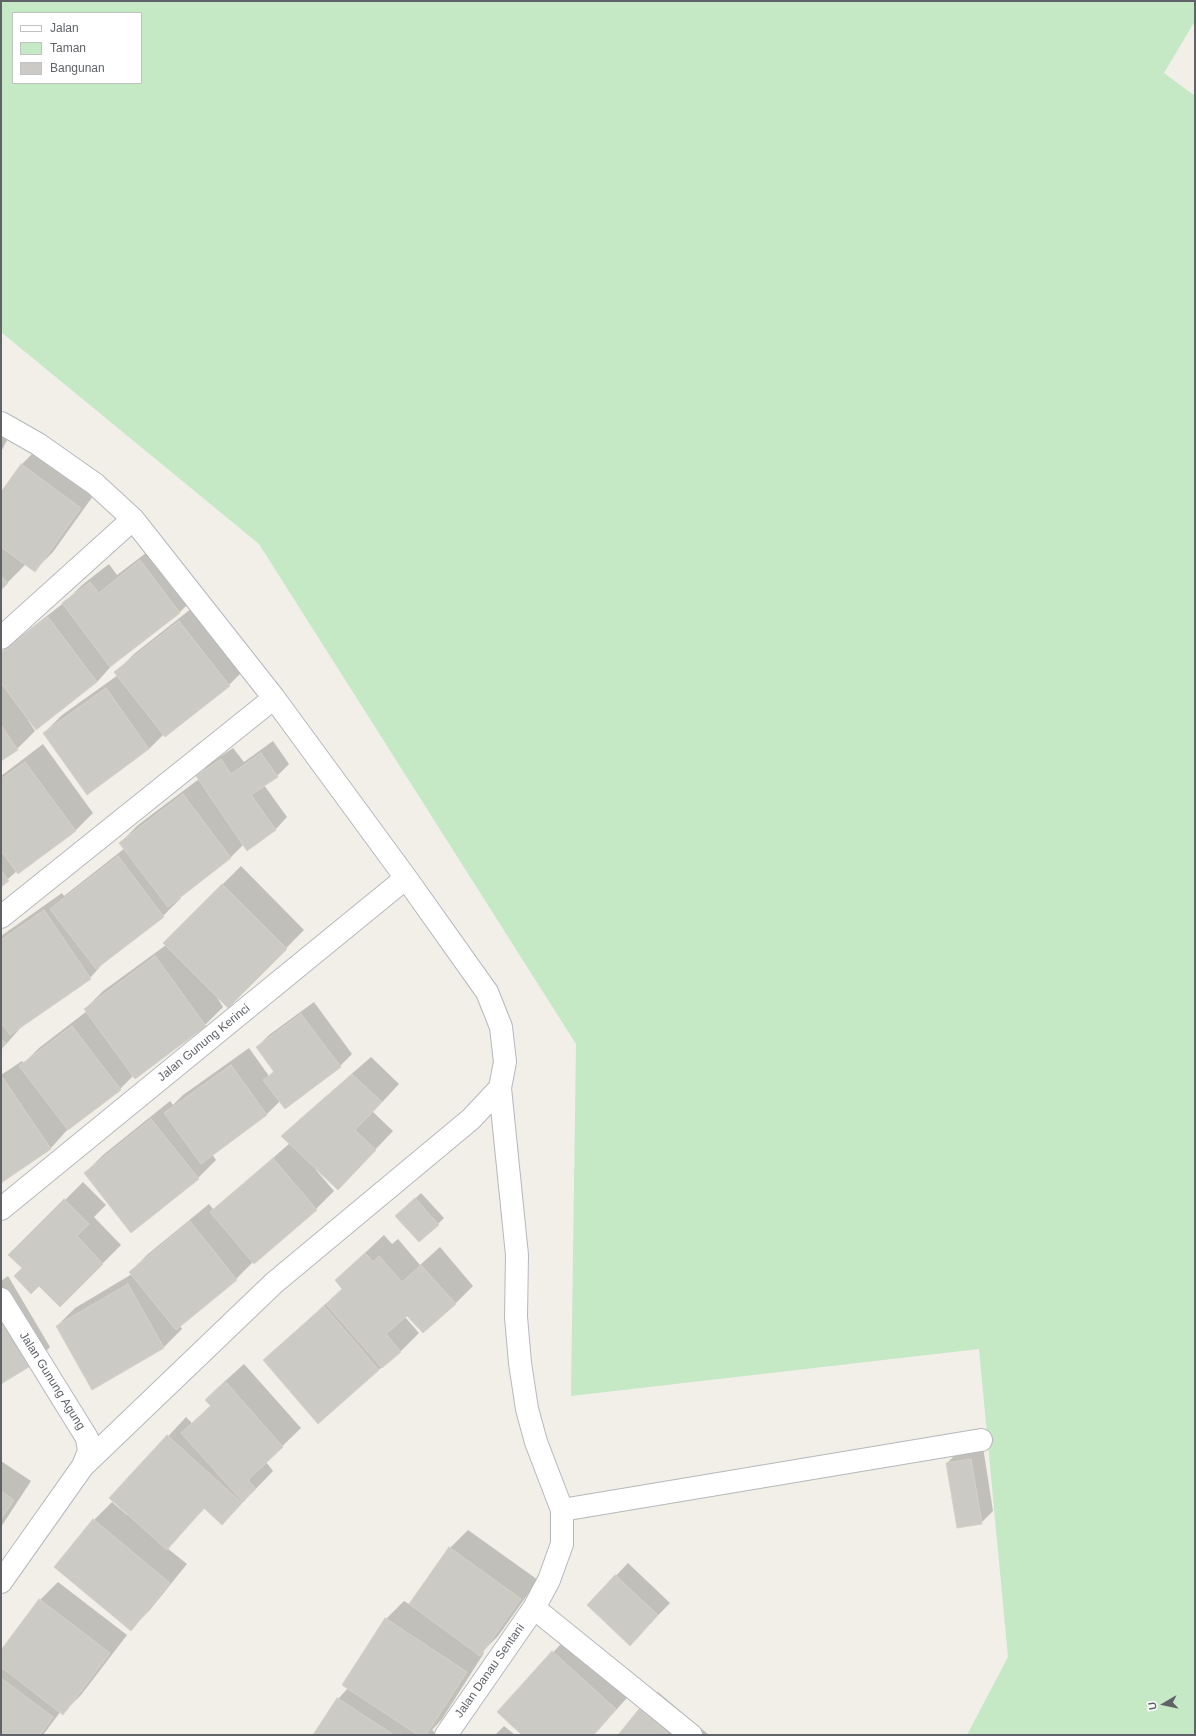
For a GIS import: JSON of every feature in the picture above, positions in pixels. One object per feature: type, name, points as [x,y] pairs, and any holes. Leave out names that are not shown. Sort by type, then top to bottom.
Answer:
[{"type":"street","points":[[1,423],[38,444],[95,484],[133,518],[274,698],[406,878],[487,992],[501,1027],[505,1062],[500,1088],[517,1255],[516,1317],[520,1363],[527,1409],[536,1442],[562,1510],[981,1440]]},
{"type":"street","points":[[1,638],[133,518]]},
{"type":"street","points":[[1,917],[274,698]]},
{"type":"street","name":"Jalan Gunung Kerinci","points":[[1,1208],[406,878]]},
{"type":"street","points":[[1,1582],[83,1466],[274,1283],[471,1119],[500,1088]]},
{"type":"street","name":"Jalan Gunung Agung","points":[[1,1299],[87,1438],[89,1451],[83,1466]]},
{"type":"street","name":"Jalan Danau Sentani","points":[[446,1735],[534,1608],[548,1580],[562,1544],[562,1510]]},
{"type":"street","points":[[534,1608],[691,1735]]},
{"type":"green space","points":[[1,1],[1195,1],[1195,21],[1164,73],[1195,96],[1195,1735],[967,1735],[1008,1657],[979,1349],[571,1396],[576,1044],[259,544],[1,332]]},
{"type":"building","points":[[21,464],[81,508],[35,572],[1,547],[1,492]]},
{"type":"building","points":[[140,560],[180,613],[110,667],[62,603],[90,582],[99,593]]},
{"type":"building","points":[[1,576],[8,583],[1,590]]},
{"type":"building","points":[[48,617],[97,682],[36,730],[1,683],[1,653]]},
{"type":"building","points":[[179,621],[230,686],[165,737],[114,672]]},
{"type":"building","points":[[106,688],[149,749],[87,795],[43,733]]},
{"type":"building","points":[[1,725],[18,750],[1,761]]},
{"type":"building","points":[[261,753],[278,777],[251,795],[276,830],[247,851],[196,776],[221,759],[231,774]]},
{"type":"building","points":[[25,762],[76,831],[18,874],[1,851],[1,779]]},
{"type":"building","points":[[183,794],[231,858],[168,907],[119,843]]},
{"type":"building","points":[[118,856],[164,917],[96,969],[50,909]]},
{"type":"building","points":[[1,870],[9,881],[1,887]]},
{"type":"building","points":[[222,884],[287,949],[228,1008],[163,943]]},
{"type":"building","points":[[44,910],[91,979],[10,1035],[1,1023],[1,940]]},
{"type":"building","points":[[155,956],[206,1026],[135,1079],[84,1009]]},
{"type":"building","points":[[301,1014],[341,1067],[285,1109],[263,1080],[274,1072],[256,1047]]},
{"type":"building","points":[[72,1026],[121,1090],[68,1130],[19,1066]]},
{"type":"building","points":[[1,1039],[6,1043],[1,1049]]},
{"type":"building","points":[[231,1065],[267,1115],[201,1164],[164,1113]]},
{"type":"building","points":[[352,1074],[382,1102],[355,1130],[376,1150],[338,1190],[281,1136]]},
{"type":"building","points":[[3,1078],[51,1149],[1,1183],[1,1080]]},
{"type":"building","points":[[151,1119],[199,1179],[131,1233],[84,1173]]},
{"type":"building","points":[[273,1158],[317,1210],[254,1264],[210,1212]]},
{"type":"building","points":[[415,1198],[439,1225],[419,1242],[395,1216]]},
{"type":"building","points":[[64,1199],[89,1224],[77,1236],[103,1264],[60,1307],[39,1286],[31,1294],[14,1276],[22,1268],[8,1255]]},
{"type":"building","points":[[190,1221],[237,1280],[176,1330],[129,1272]]},
{"type":"building","points":[[365,1253],[373,1262],[379,1256],[402,1282],[421,1265],[456,1304],[423,1333],[407,1316],[386,1334],[401,1352],[382,1368],[326,1304],[342,1289],[335,1280]]},
{"type":"building","points":[[128,1284],[164,1348],[92,1390],[56,1326]]},
{"type":"building","points":[[324,1306],[379,1370],[318,1424],[263,1360]]},
{"type":"building","points":[[1,1312],[32,1365],[1,1384]]},
{"type":"building","points":[[225,1381],[283,1447],[248,1480],[256,1489],[242,1501],[181,1433],[211,1406],[205,1400]]},
{"type":"building","points":[[167,1435],[242,1503],[222,1525],[204,1508],[167,1550],[109,1498]]},
{"type":"building","points":[[971,1459],[982,1524],[957,1528],[946,1463]]},
{"type":"building","points":[[1,1491],[14,1500],[1,1519]]},
{"type":"building","points":[[93,1519],[170,1583],[131,1631],[54,1567]]},
{"type":"building","points":[[449,1547],[521,1599],[480,1656],[409,1604]]},
{"type":"building","points":[[615,1575],[658,1615],[630,1646],[587,1605]]},
{"type":"building","points":[[39,1599],[110,1653],[63,1715],[1,1667],[1,1650]]},
{"type":"building","points":[[385,1618],[467,1672],[426,1735],[418,1735],[342,1685]]},
{"type":"building","points":[[552,1651],[616,1709],[593,1735],[522,1735],[497,1712]]},
{"type":"building","points":[[1,1678],[53,1717],[40,1735],[1,1735]]},
{"type":"building","points":[[337,1698],[394,1735],[313,1735]]},
{"type":"building","points":[[639,1709],[670,1735],[618,1735]]}]
